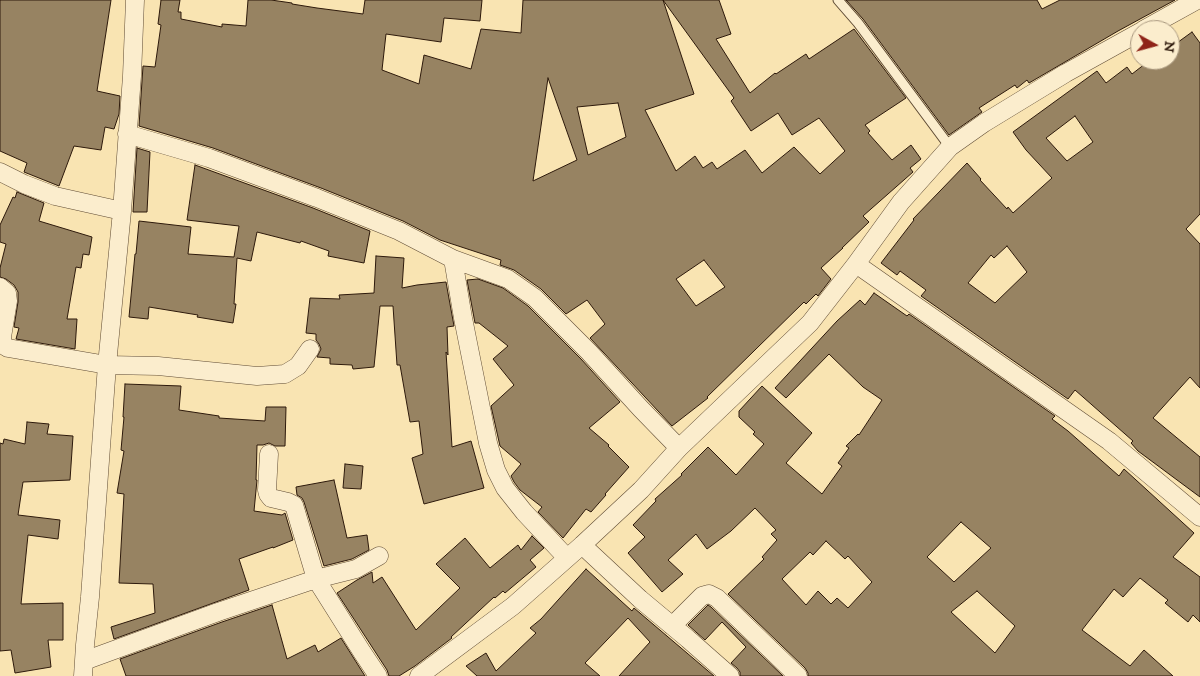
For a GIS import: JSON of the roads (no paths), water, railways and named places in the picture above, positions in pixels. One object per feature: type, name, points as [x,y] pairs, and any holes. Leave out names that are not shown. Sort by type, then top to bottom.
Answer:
[{"type":"street","points":[[135,0],[122,212],[107,365],[84,669],[218,612],[316,579],[356,569],[379,556]]},
{"type":"street","points":[[1162,20],[1197,0]]},
{"type":"street","points":[[419,676],[513,606],[582,545],[641,490],[679,448],[810,322],[856,264],[901,202],[950,147],[984,123],[1066,73],[1130,38]]},
{"type":"street","points":[[127,134],[210,158],[317,198],[399,231],[453,259],[508,279],[535,298],[589,352],[679,448]]},
{"type":"street","points":[[0,172],[55,196],[122,212]]},
{"type":"street","points":[[453,259],[462,318],[488,443],[496,470],[505,488],[524,512],[567,558]]},
{"type":"street","points":[[856,264],[1109,441],[1200,517]]},
{"type":"street","points":[[0,286],[7,293],[8,301],[2,337],[4,345],[8,348],[107,365],[158,366],[258,376],[285,374],[298,366],[310,349]]},
{"type":"street","points":[[269,454],[268,494],[271,498],[294,505],[316,579],[378,676]]},
{"type":"street","points":[[582,545],[640,599],[730,676]]},
{"type":"street","points":[[672,626],[702,596],[708,594],[717,598],[798,676]]},
{"type":"lane","points":[[838,0],[858,23],[950,147]]}]
